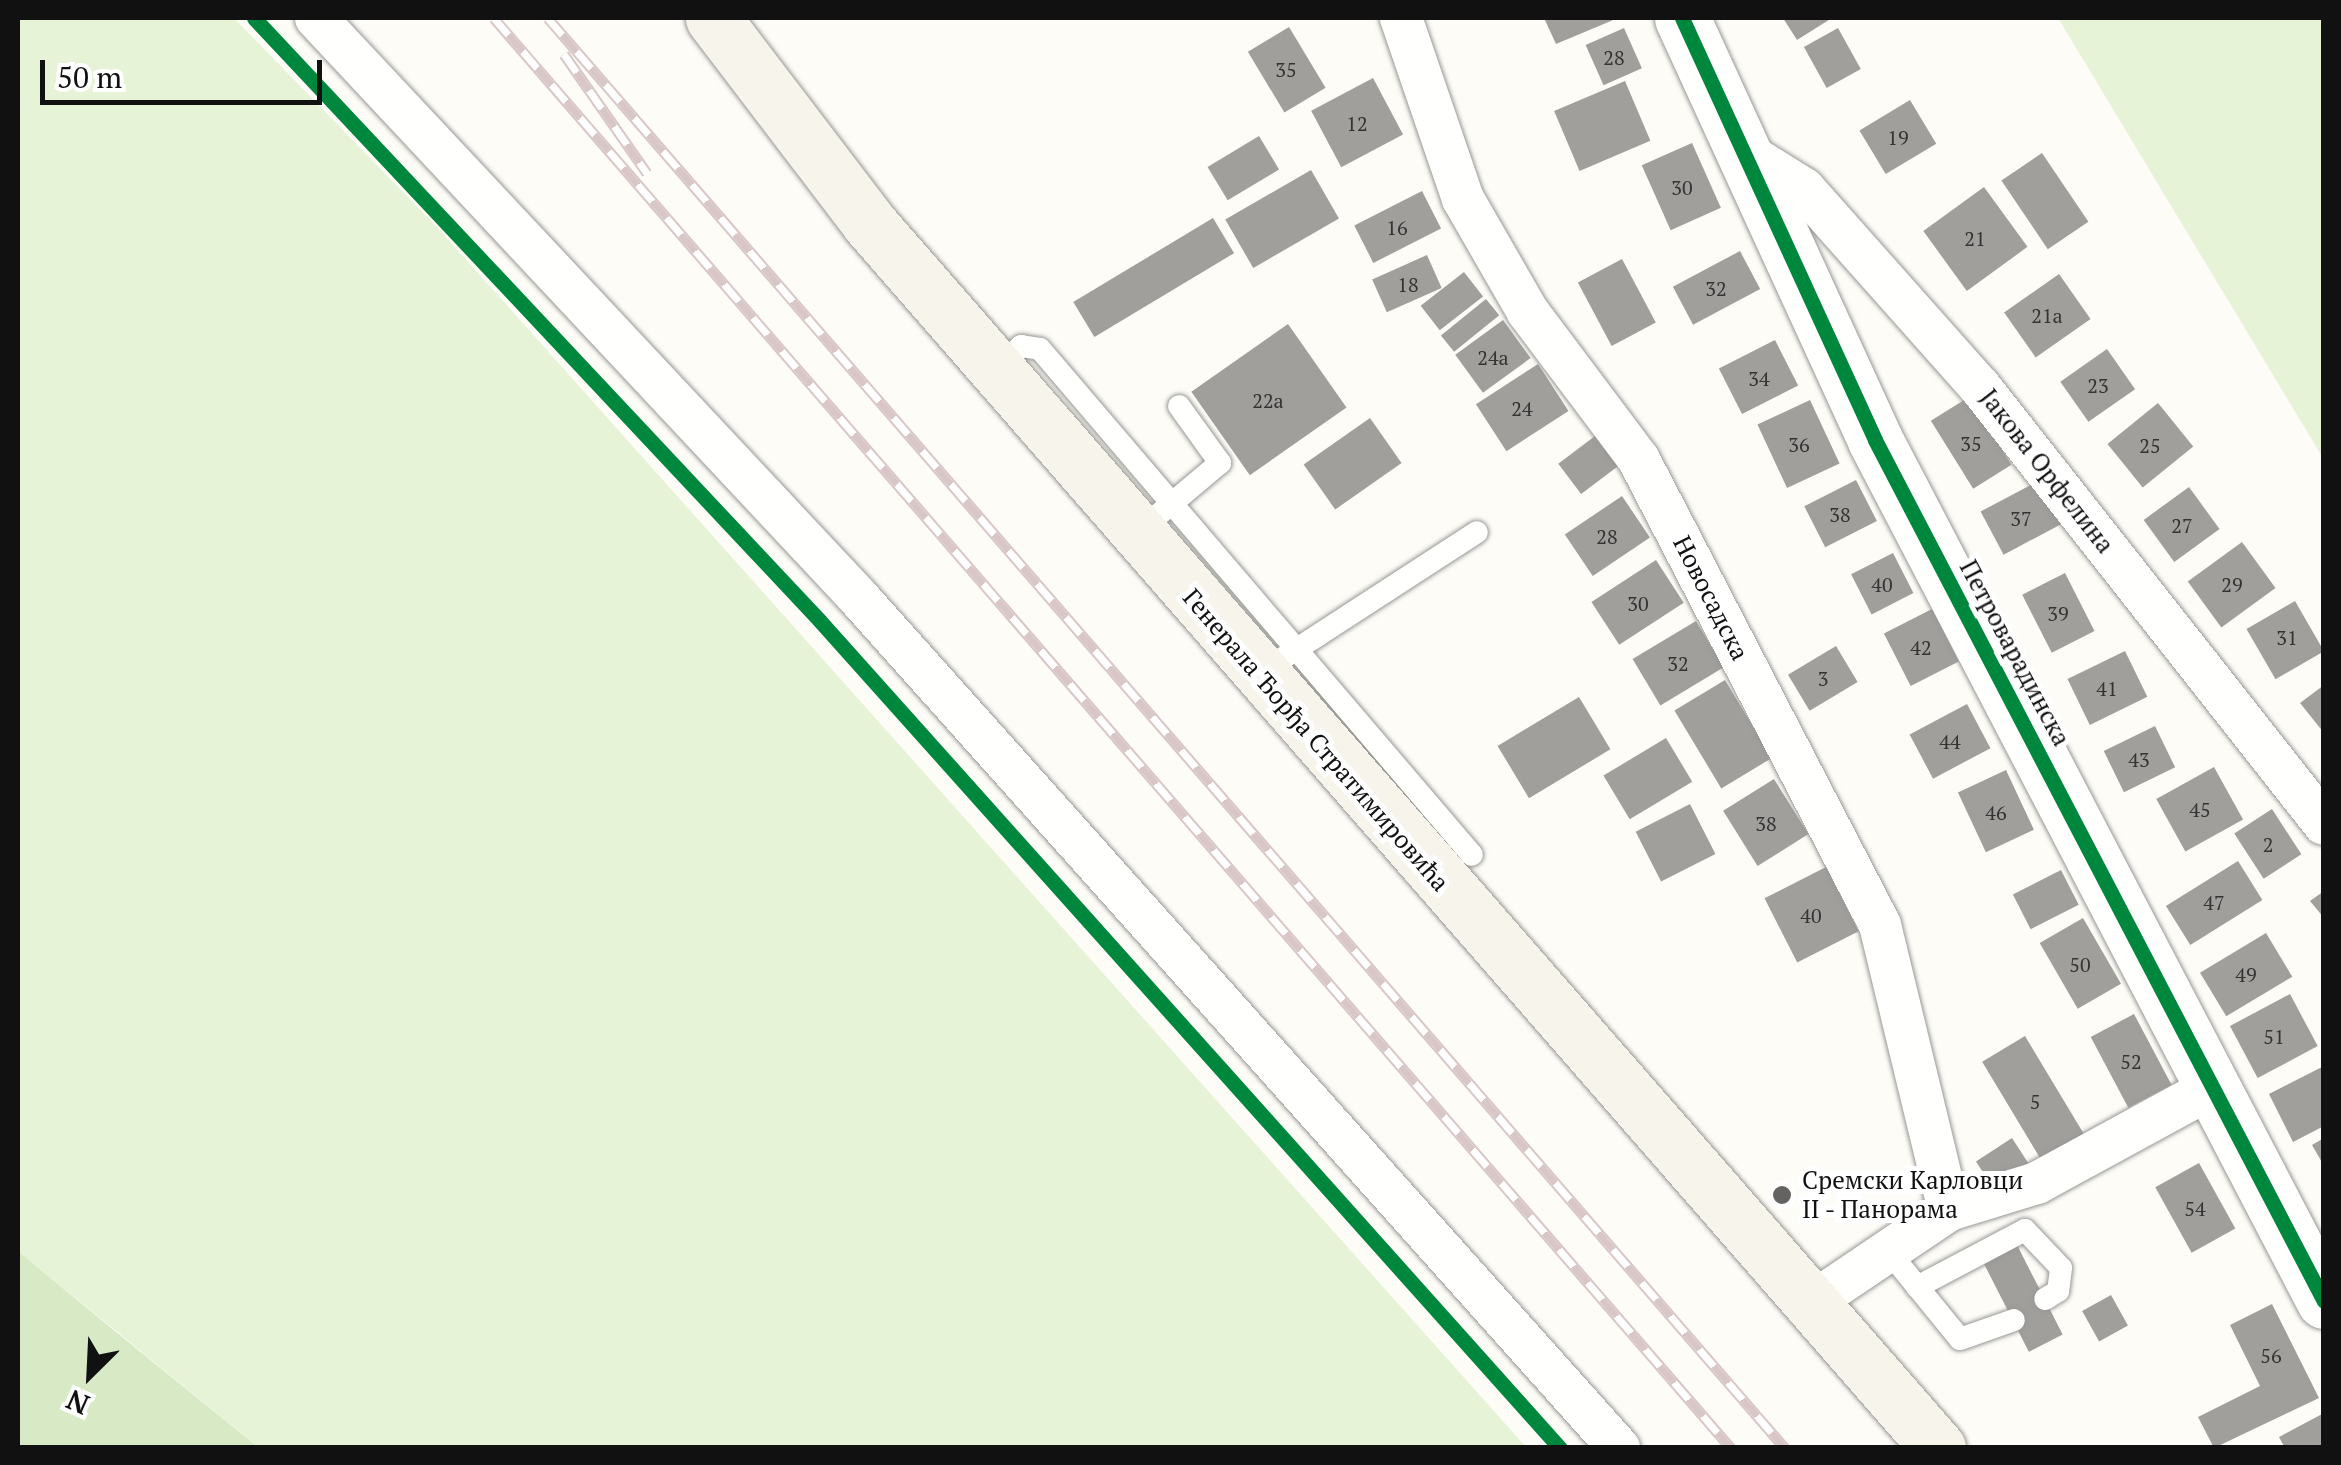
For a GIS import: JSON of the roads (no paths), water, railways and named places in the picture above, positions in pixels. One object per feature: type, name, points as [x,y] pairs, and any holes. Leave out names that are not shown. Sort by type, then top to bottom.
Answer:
[{"type":"main road","name":"Генерала Ђорђа Стратимировића","points":[[712,18],[869,224],[995,370],[1153,520],[1938,1448]]},
{"type":"street","points":[[316,18],[858,597],[1620,1448]]},
{"type":"street","name":"Новосадска","points":[[1401,18],[1463,199],[1528,312],[1639,460],[1880,925],[1949,1210]]},
{"type":"street","name":"Петроварадинска","points":[[1682,18],[1875,440],[2324,1302]]},
{"type":"street","name":"Јакова Орфелина","points":[[1740,149],[1804,189],[1980,387],[2316,801]]},
{"type":"street","points":[[1811,1302],[1949,1210],[2038,1183],[2213,1086]]},
{"type":"lane","points":[[1153,520],[1220,463],[1179,406]]},
{"type":"lane","points":[[1472,856],[1277,663],[1477,532]]},
{"type":"lane","points":[[1918,1288],[2026,1230],[2061,1268],[2058,1290],[2046,1299]]},
{"type":"lane","points":[[1889,1252],[1960,1339],[2014,1320]]},
{"type":"railway","points":[[494,18],[1731,1448]]},
{"type":"railway","points":[[548,18],[1785,1448]]},
{"type":"railway","points":[[564,54],[647,173]]},
{"type":"place","name":"Сремски Карловци II - Панорама","points":[[1782,1195]]}]
